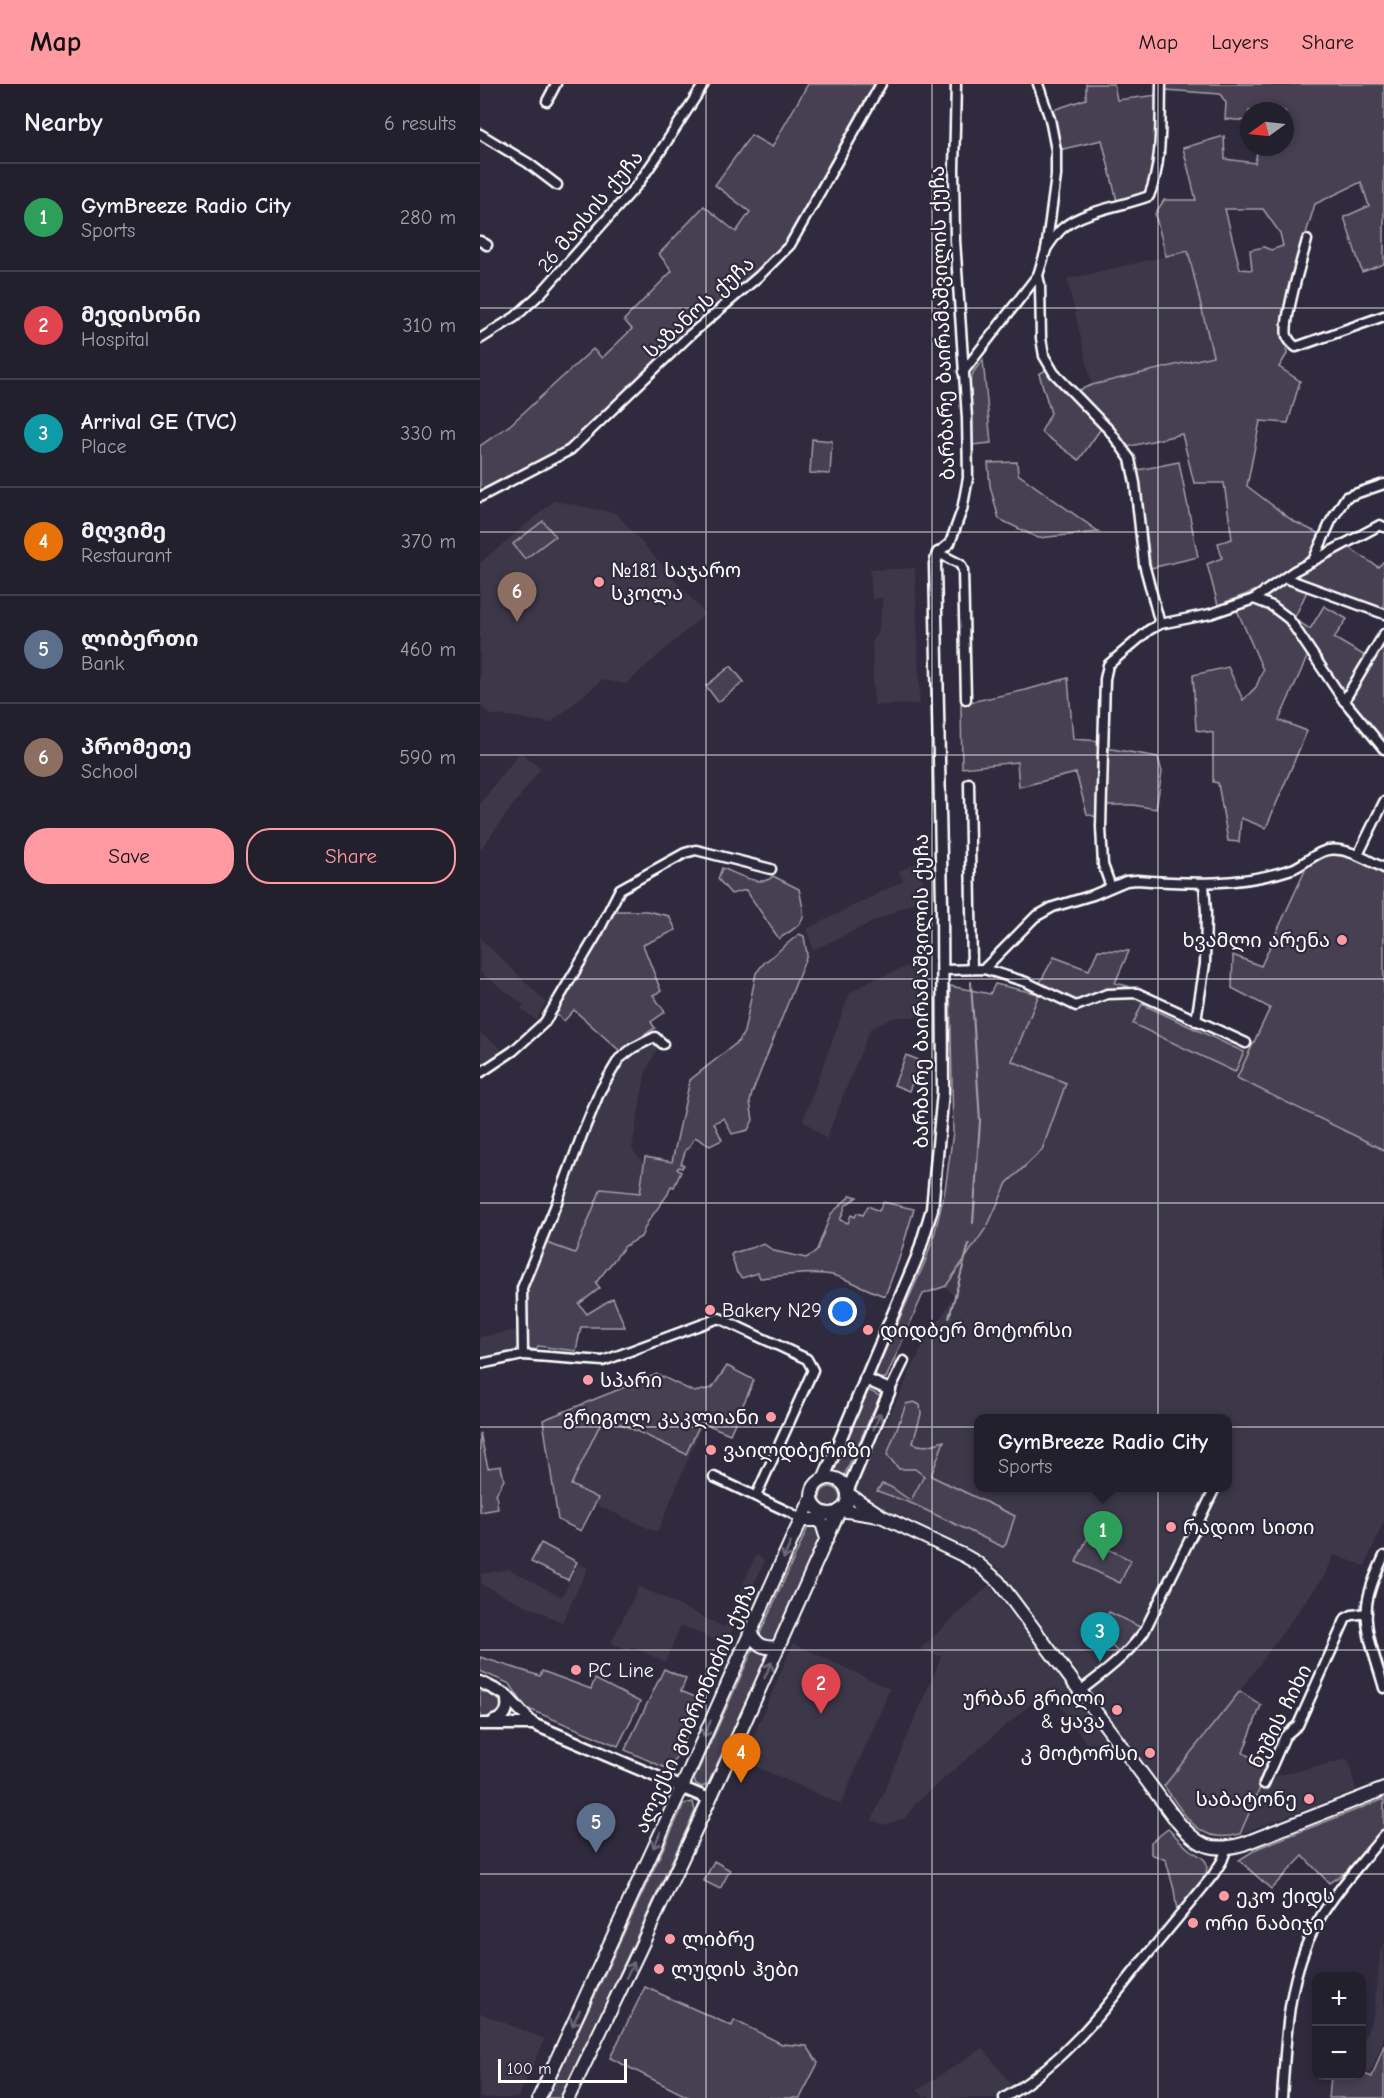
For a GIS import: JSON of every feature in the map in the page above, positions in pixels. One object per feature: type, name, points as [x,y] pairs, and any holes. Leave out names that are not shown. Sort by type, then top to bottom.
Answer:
[{"type":"main road","points":[[883,1517],[840,1511],[826,1514],[819,1510],[812,1498],[816,1485],[823,1480],[835,1479],[840,1482],[847,1493],[883,1517],[965,1556],[987,1572],[1007,1591],[1185,1831],[1207,1846],[1227,1848],[1384,1789]]},
{"type":"main road","points":[[568,2098],[709,1800],[840,1511],[847,1503],[847,1493]]},
{"type":"main road","name":"ალექსი გობრონიძის ქუჩა","points":[[539,2098],[812,1498]]},
{"type":"main road","points":[[801,1520],[816,1520],[822,1523],[827,1539]]},
{"type":"main road","points":[[750,1633],[758,1645],[764,1648],[778,1647]]},
{"type":"street","points":[[547,101],[556,84]]},
{"type":"street","name":"26 მაისის ქუჩა","points":[[480,339],[515,317],[541,293],[638,184],[704,84]]},
{"type":"street","name":"საზანოს ქუჩა","points":[[480,497],[570,450],[691,334],[759,276],[790,245],[881,84]]},
{"type":"street","name":"ბარბარე ბაირამაშვილის ქუჩა","points":[[823,1480],[918,1255],[932,1209],[943,1092],[943,970],[935,564],[938,553],[950,543],[962,510],[968,478],[967,418],[955,240],[956,84]]},
{"type":"street","points":[[963,372],[1038,275],[1046,250],[1056,176],[1056,150],[1050,119],[1038,84]]},
{"type":"street","points":[[1046,250],[1063,228],[1077,219],[1118,204],[1149,196],[1154,185],[1159,147],[1161,84]]},
{"type":"street","points":[[480,134],[528,163],[557,185]]},
{"type":"street","points":[[1307,240],[1291,302],[1288,340],[1296,347],[1384,316]]},
{"type":"street","points":[[1038,275],[1044,356],[1054,373],[1110,431],[1130,459],[1136,483],[1144,564],[1160,624]]},
{"type":"street","points":[[1313,561],[1346,497],[1384,484]]},
{"type":"street","points":[[1112,886],[1103,865],[1101,827],[1106,670],[1113,661],[1149,630],[1160,624],[1210,614],[1254,599],[1313,561],[1383,525]]},
{"type":"street","points":[[938,553],[960,564],[963,570],[966,699]]},
{"type":"street","points":[[1285,578],[1384,614]]},
{"type":"street","points":[[1254,599],[1272,606],[1289,619],[1344,701],[1384,749]]},
{"type":"street","points":[[1344,701],[1384,634]]},
{"type":"street","points":[[969,783],[972,969]]},
{"type":"street","points":[[1358,855],[1384,802]]},
{"type":"street","points":[[480,1073],[513,1051],[545,1022],[597,934],[620,889],[685,853],[696,850],[771,869]]},
{"type":"street","points":[[984,969],[1035,917],[1053,907],[1094,895],[1112,886],[1137,880],[1204,884],[1239,881],[1293,869],[1326,850],[1358,855],[1384,868]]},
{"type":"street","points":[[1196,1021],[1205,964],[1204,884]]},
{"type":"street","points":[[943,970],[984,969],[1026,982],[1076,1006],[1107,994],[1137,993],[1246,1043]]},
{"type":"street","points":[[523,1355],[522,1288],[600,1091],[619,1059],[626,1053],[655,1037],[663,1044]]},
{"type":"street","points":[[480,1364],[523,1355],[603,1361],[718,1318],[807,1359],[813,1371],[756,1496]]},
{"type":"street","points":[[847,1493],[903,1361]]},
{"type":"street","points":[[864,1379],[890,1390]]},
{"type":"street","points":[[714,1477],[801,1520]]},
{"type":"street","points":[[1080,1691],[1114,1665],[1133,1647],[1144,1632],[1213,1492]]},
{"type":"street","points":[[1384,1556],[1371,1586],[1367,1613],[1368,1626],[1384,1688]]},
{"type":"street","name":"ნუშის ჩიხი","points":[[1264,1784],[1285,1736],[1298,1725],[1346,1618],[1367,1613]]},
{"type":"street","points":[[480,1682],[506,1695],[533,1724]]},
{"type":"street","points":[[485,1723],[500,1720],[506,1713],[508,1704],[506,1695]]},
{"type":"street","points":[[485,1723],[533,1724],[709,1800]]},
{"type":"street","points":[[1282,2098],[1290,2001],[1301,1961],[1316,1924],[1384,1835]]},
{"type":"street","points":[[1004,2098],[1050,2066],[1084,2033],[1213,1875],[1227,1848]]},
{"type":"shaded area","points":[[808,84],[874,84],[785,242],[752,278],[566,448],[480,492],[480,446],[510,425],[593,349],[602,358],[632,329],[624,320],[672,271],[659,254],[704,206],[736,232],[750,212],[715,185],[751,135],[772,147]]},
{"type":"shaded area","points":[[1086,84],[1114,84],[1117,100],[1158,95],[1155,159],[1153,172],[1144,195],[1117,201],[1102,140],[1059,150],[1053,110],[1086,99]]},
{"type":"shaded area","points":[[1164,84],[1384,84],[1384,264],[1362,272],[1344,217],[1369,206],[1361,182],[1315,204],[1298,260],[1285,338],[1287,354],[1279,367],[1300,381],[1288,423],[1260,421],[1247,486],[1293,521],[1320,534],[1308,560],[1260,589],[1218,605],[1207,564],[1222,558],[1218,543],[1232,539],[1224,483],[1194,483],[1182,434],[1127,447],[1076,391],[1092,385],[1213,356],[1188,251],[1166,256],[1155,214],[1164,200],[1196,200],[1183,148],[1224,136],[1225,159],[1255,163],[1256,156],[1294,156],[1294,102],[1240,102],[1240,120],[1225,119],[1226,103],[1220,94],[1165,90]],"holes":[[[1225,209],[1263,209],[1280,233],[1283,246],[1271,250],[1264,247],[1250,250],[1252,270],[1240,269]]]},
{"type":"shaded area","points":[[1188,251],[1213,356],[1092,385],[1067,279]]},
{"type":"shaded area","points":[[983,360],[991,443],[972,445],[969,384],[974,371]]},
{"type":"shaded area","points":[[1047,369],[1071,398],[1102,427],[1079,460],[1041,432],[1051,413],[1039,374]]},
{"type":"shaded area","points":[[812,439],[832,441],[830,474],[810,473]]},
{"type":"shaded area","points":[[1017,462],[1018,474],[1099,532],[1038,538],[999,519],[990,486],[988,463]]},
{"type":"shaded area","points":[[1179,462],[1198,557],[1151,568],[1138,470]]},
{"type":"shaded area","name":"№181 საჯარო სკოლა","points":[[554,501],[616,513],[705,614],[626,684],[602,680],[550,723],[490,715],[480,704],[480,563]]},
{"type":"shaded area","points":[[543,521],[555,536],[525,559],[513,544]]},
{"type":"shaded area","points":[[1347,546],[1378,567],[1384,561],[1384,611],[1291,577]]},
{"type":"shaded area","points":[[915,568],[920,704],[874,705],[872,643],[878,633],[883,598],[872,599],[870,570]]},
{"type":"shaded area","points":[[1284,581],[1309,587],[1294,619],[1310,629],[1324,606],[1347,619],[1334,638],[1367,657],[1345,690],[1339,690],[1298,626],[1276,605],[1263,598]]},
{"type":"shaded area","points":[[1252,605],[1272,609],[1280,614],[1293,628],[1309,653],[1279,720],[1307,731],[1266,828],[1241,818],[1239,842],[1228,841],[1218,783],[1213,782],[1213,733],[1196,730],[1193,675],[1228,667],[1243,700],[1256,687],[1263,670],[1237,610]]},
{"type":"shaded area","points":[[1384,645],[1384,744],[1347,701]]},
{"type":"shaded area","points":[[731,666],[744,682],[718,702],[706,686]]},
{"type":"shaded area","points":[[1068,678],[1073,739],[1100,741],[1099,818],[1087,814],[1076,773],[1019,787],[1017,762],[962,768],[961,704]]},
{"type":"shaded area","points":[[1106,748],[1158,757],[1162,772],[1156,809],[1133,805],[1105,805]]},
{"type":"shaded area","points":[[520,752],[541,768],[480,850],[480,804]]},
{"type":"shaded area","name":"ხვამლი არენა","points":[[1331,853],[1341,853],[1384,873],[1384,1150],[1237,1078],[1270,1008],[1232,988],[1233,955],[1261,966],[1307,866]]},
{"type":"shaded area","points":[[922,860],[924,898],[813,950],[807,929],[903,881],[899,871]]},
{"type":"shaded area","points":[[722,868],[755,880],[768,880],[773,876],[799,889],[803,908],[800,923],[779,939],[746,890],[731,894],[718,879]]},
{"type":"shaded area","points":[[613,911],[647,911],[669,916],[676,930],[643,945],[661,991],[653,995],[665,1012],[651,1022],[655,1028],[620,1051],[574,1010],[564,1021],[556,1014]]},
{"type":"shaded area","points":[[799,934],[804,936],[807,955],[752,1093],[750,1102],[753,1120],[748,1130],[732,1134],[724,1118],[714,1123],[722,1140],[710,1146],[695,1137],[686,1149],[681,1164],[684,1165],[677,1169],[681,1172],[674,1187],[671,1186],[668,1194],[647,1223],[641,1237],[625,1246],[596,1283],[600,1288],[579,1304],[587,1314],[613,1298],[625,1327],[581,1327],[576,1351],[538,1346],[536,1350],[527,1348],[525,1290],[544,1242],[575,1253],[601,1189],[640,1193],[645,1157],[672,1162],[690,1080],[739,1041],[744,1032],[756,973],[764,963]]},
{"type":"shaded area","points":[[480,936],[546,1002],[536,1020],[521,1009],[524,1005],[480,972]]},
{"type":"shaded area","points":[[1098,950],[1129,951],[1115,983],[1128,986],[1077,1001],[1039,984],[1054,957],[1089,970]]},
{"type":"shaded area","points":[[927,959],[928,1017],[895,1017],[870,1029],[826,1139],[803,1120],[850,993],[871,980]]},
{"type":"shaded area","points":[[995,984],[1039,994],[1012,1061],[1066,1083],[1042,1150],[1007,1183],[988,1225],[946,1286],[923,1294],[886,1378],[878,1379],[875,1373],[925,1262],[945,1190],[953,1132],[950,986],[990,994]]},
{"type":"shaded area","points":[[1039,994],[1078,1011],[1109,997],[1133,994],[1251,1050],[1237,1078],[1384,1150],[1384,1521],[1365,1566],[1334,1555],[1325,1575],[1240,1691],[1162,1788],[1001,1570],[969,1548],[853,1493],[922,1347],[954,1297],[946,1286],[988,1225],[1007,1183],[1042,1150],[1066,1083],[1012,1061]]},
{"type":"shaded area","points":[[1142,1004],[1244,1052],[1235,1072],[1133,1024]]},
{"type":"shaded area","points":[[480,1033],[501,1048],[498,1055],[480,1067]]},
{"type":"shaded area","points":[[652,1041],[658,1047],[646,1071],[632,1149],[644,1164],[641,1193],[601,1189],[575,1253],[544,1242],[601,1093],[618,1064]]},
{"type":"shaded area","points":[[906,1055],[921,1061],[909,1091],[894,1085]]},
{"type":"shaded area","points":[[851,1195],[857,1197],[846,1205],[840,1220],[848,1223],[851,1215],[855,1217],[857,1213],[863,1215],[868,1206],[879,1211],[883,1202],[914,1209],[885,1296],[829,1274],[760,1278],[758,1273],[742,1278],[737,1273],[731,1255],[764,1244],[774,1251],[806,1258],[816,1252],[831,1214]]},
{"type":"shaded area","points":[[517,1330],[517,1354],[480,1360],[480,1337]]},
{"type":"shaded area","points":[[727,1366],[754,1380],[730,1434],[701,1422],[686,1454],[604,1416],[571,1485],[598,1498],[581,1531],[558,1520],[543,1420],[657,1374],[694,1392],[712,1388]]},
{"type":"shaded area","points":[[868,1390],[880,1396],[844,1476],[836,1476],[833,1470]]},
{"type":"shaded area","points":[[624,1394],[701,1428],[658,1531],[561,1489],[551,1420]]},
{"type":"shaded area","points":[[914,1402],[920,1405],[921,1414],[913,1443],[924,1446],[944,1441],[931,1476],[1015,1516],[1003,1547],[913,1504],[877,1491],[882,1484],[886,1485],[911,1500],[924,1476],[915,1469],[899,1469],[887,1455],[906,1404]]},
{"type":"shaded area","points":[[480,1433],[488,1468],[501,1466],[504,1480],[496,1494],[498,1509],[480,1512]]},
{"type":"shaded area","points":[[830,1487],[837,1490],[840,1497],[837,1504],[830,1507],[823,1504],[820,1497],[823,1490]]},
{"type":"shaded area","points":[[814,1523],[823,1532],[708,1784],[702,1787],[694,1780],[809,1525]]},
{"type":"shaded area","points":[[1087,1539],[1131,1560],[1120,1583],[1076,1562]]},
{"type":"shaded area","points":[[541,1543],[577,1562],[568,1580],[531,1562]]},
{"type":"shaded area","points":[[756,1555],[765,1560],[725,1645],[681,1625],[665,1662],[631,1646],[628,1651],[611,1643],[639,1586],[724,1627]]},
{"type":"shaded area","points":[[579,1563],[588,1568],[562,1622],[482,1585],[481,1574],[509,1569],[562,1597]]},
{"type":"shaded area","points":[[989,1585],[1105,1739],[1101,1742],[1086,1743],[1048,1689],[917,1802],[905,1818],[883,1825],[872,1820],[941,1657],[920,1649]]},
{"type":"shaded area","points":[[1109,1612],[1140,1627],[1119,1653],[1111,1645],[1109,1647],[1096,1641]]},
{"type":"shaded area","points":[[793,1643],[890,1689],[841,1804],[743,1761]]},
{"type":"shaded area","points":[[480,1657],[540,1676],[542,1671],[591,1689],[595,1679],[640,1702],[618,1746],[526,1708],[510,1684],[480,1671]]},
{"type":"shaded area","points":[[664,1669],[686,1679],[681,1691],[695,1697],[704,1691],[706,1693],[670,1770],[625,1750]]},
{"type":"shaded area","points":[[480,1688],[502,1702],[504,1707],[501,1714],[480,1719]]},
{"type":"shaded area","points":[[1240,1691],[1261,1705],[1243,1753],[1269,1767],[1240,1834],[1226,1837],[1214,1836],[1194,1825],[1164,1786]]},
{"type":"shaded area","points":[[1348,1759],[1356,1790],[1240,1834],[1263,1779]]},
{"type":"shaded area","points":[[1384,1799],[1384,1829],[1351,1869],[1329,1883],[1303,1856],[1271,1889],[1239,1860],[1258,1848]]},
{"type":"shaded area","points":[[693,1802],[695,1811],[562,2098],[547,2098],[684,1804]]},
{"type":"shaded area","points":[[1168,1829],[1187,1848],[1204,1859],[1207,1866],[1205,1877],[1177,1912],[1166,1860],[1151,1854],[1151,1842]]},
{"type":"shaded area","points":[[714,1861],[730,1870],[720,1889],[704,1881]]},
{"type":"shaded area","points":[[1384,1942],[1384,2039],[1370,2073],[1366,2072],[1366,2035],[1374,2013],[1380,1954]]},
{"type":"shaded area","points":[[645,1987],[732,2026],[734,2020],[782,2044],[807,2046],[818,2063],[800,2098],[690,2098],[610,2058]]},
{"type":"shaded area","points":[[480,2013],[545,2039],[518,2098],[480,2098]]},
{"type":"shaded area","points":[[1384,2045],[1384,2098],[1329,2098],[1331,2080],[1366,2080],[1366,2075],[1372,2077]]},
{"type":"shaded area","points":[[983,2048],[1013,2087],[995,2098],[931,2098],[928,2095],[924,2097],[917,2090]]},
{"type":"waterway","points":[[971,982],[980,1121],[973,1223]]},
{"type":"waterway","points":[[949,1318],[969,1244]]},
{"type":"place","name":"№181 საჯარო სკოლა","points":[[599,582]]},
{"type":"place","name":"პრომეთე","points":[[517,622]]},
{"type":"place","name":"ხვამლი არენა","points":[[1342,940]]},
{"type":"place","name":"Bakery N29","points":[[710,1310]]},
{"type":"place","name":"დიდბერ მოტორსი","points":[[868,1330]]},
{"type":"place","name":"სპარი","points":[[588,1380]]},
{"type":"place","name":"გრიგოლ კაკლიანი","points":[[771,1417]]},
{"type":"place","name":"ვაილდბერიზი","points":[[711,1450]]},
{"type":"place","name":"რადიო სითი","points":[[1171,1527]]},
{"type":"place","name":"GymBreeze Radio City","points":[[1103,1561]]},
{"type":"place","name":"Arrival GE (TVC)","points":[[1100,1662]]},
{"type":"place","name":"PC Line","points":[[576,1670]]},
{"type":"place","name":"ურბან გრილი & ყავა","points":[[1117,1710]]},
{"type":"place","name":"მედისონი","points":[[821,1714]]},
{"type":"place","name":"კ მოტორსი","points":[[1150,1753]]},
{"type":"place","name":"მღვიმე","points":[[741,1783]]},
{"type":"place","name":"საბატონე","points":[[1309,1799]]},
{"type":"place","name":"ლიბერთი","points":[[596,1853]]},
{"type":"place","name":"ეკო ქიდს","points":[[1224,1896]]},
{"type":"place","name":"ორი ნაბიჯი","points":[[1193,1923]]},
{"type":"place","name":"ლიბრე","points":[[670,1939]]},
{"type":"place","name":"ლუდის ჰები","points":[[659,1969]]}]
